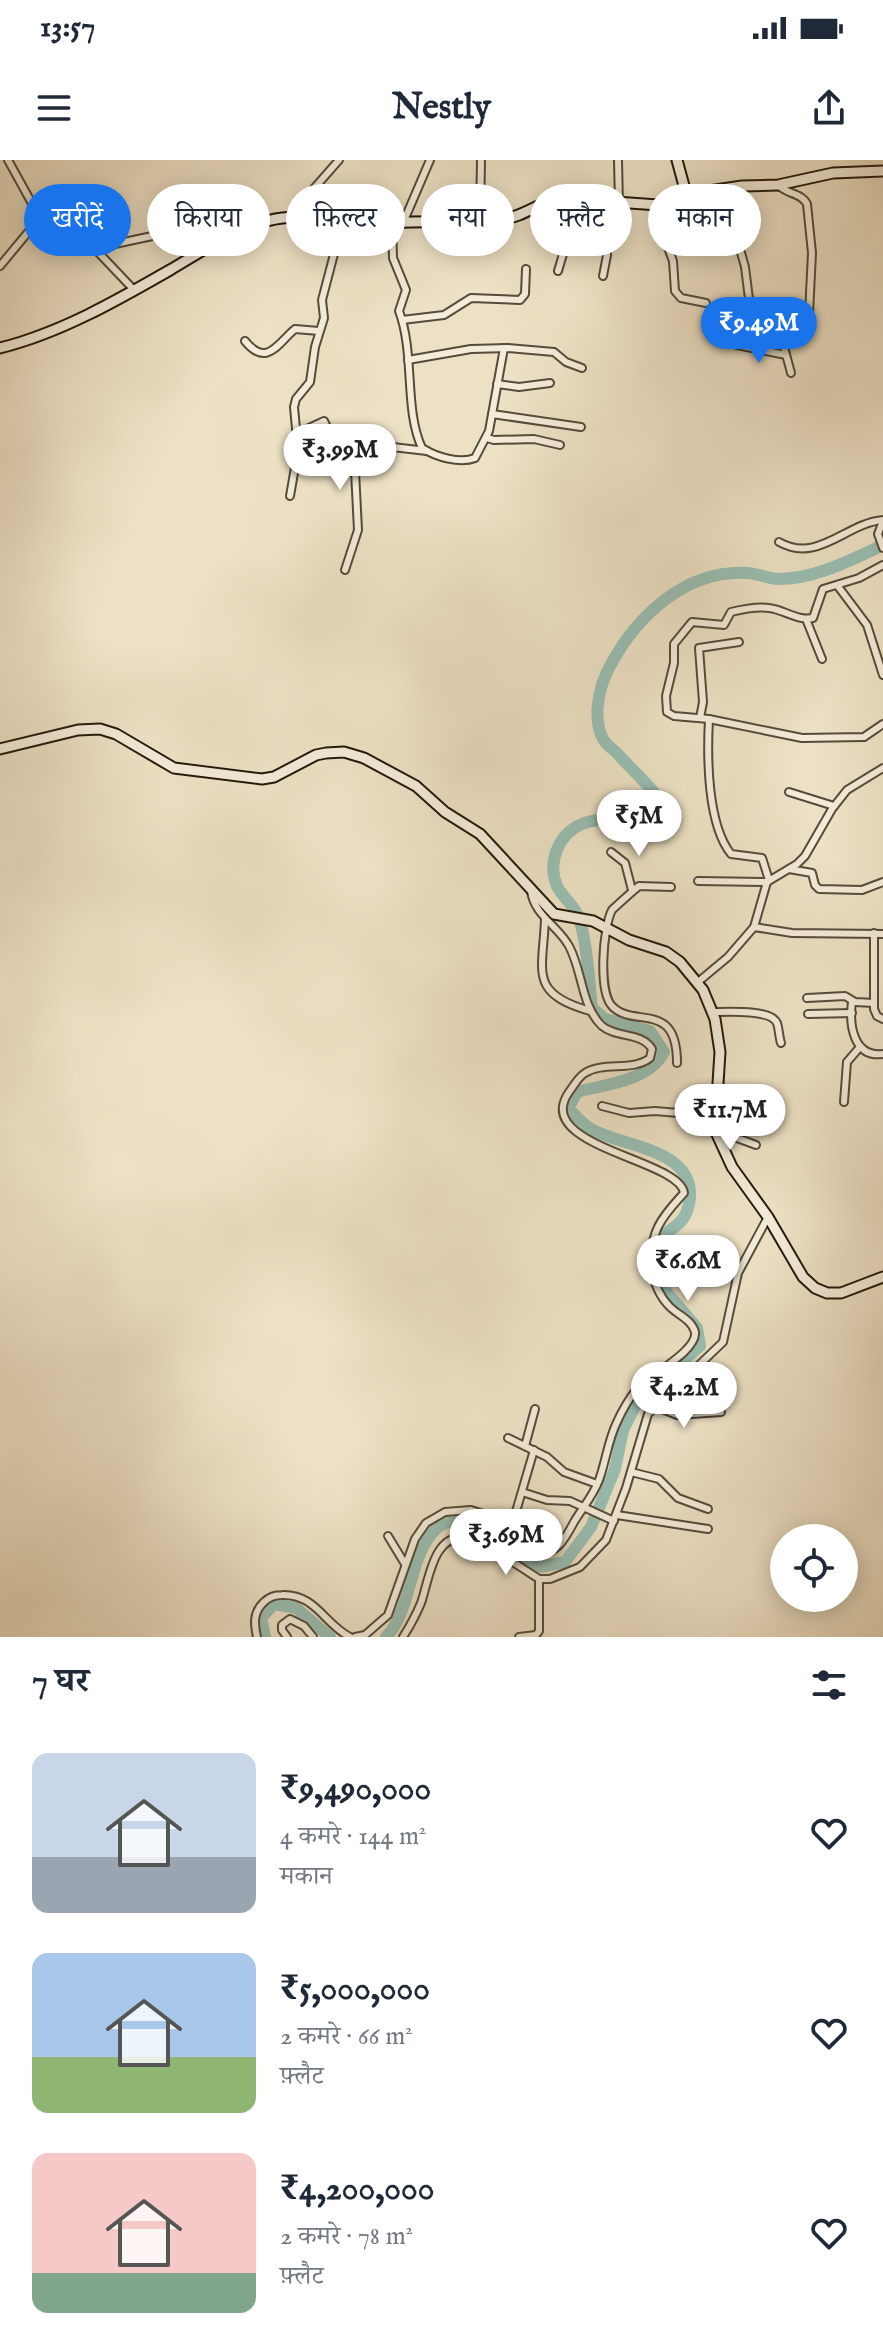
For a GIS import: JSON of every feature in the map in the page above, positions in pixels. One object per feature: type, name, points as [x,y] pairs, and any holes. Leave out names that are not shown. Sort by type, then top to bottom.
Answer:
[{"type":"main road","points":[[677,160],[683,184]]},
{"type":"main road","points":[[761,185],[778,185],[833,173],[883,171]]},
{"type":"main road","points":[[0,348],[51,332],[135,291],[248,227],[286,219]]},
{"type":"main road","points":[[0,749],[78,730],[100,729],[116,734],[174,768],[262,779],[274,777],[316,755],[333,752],[354,755],[374,763],[416,786],[445,812],[490,842],[554,914],[593,921],[629,940],[673,956],[698,982],[713,1012],[720,1052],[715,1130],[732,1167],[768,1217],[803,1277],[821,1292],[841,1293],[883,1277]]},
{"type":"street","points":[[8,160],[24,189]]},
{"type":"street","points":[[405,218],[430,160]]},
{"type":"street","points":[[481,160],[481,184]]},
{"type":"street","points":[[618,160],[619,184]]},
{"type":"street","points":[[319,184],[338,161]]},
{"type":"street","points":[[778,185],[806,202],[812,253],[809,314]]},
{"type":"street","points":[[0,266],[24,237]]},
{"type":"street","points":[[103,256],[135,291]]},
{"type":"street","points":[[290,496],[297,453],[294,407],[296,399],[310,382],[324,315],[322,300],[333,256]]},
{"type":"street","points":[[393,256],[406,290],[399,307],[406,330],[419,441],[427,451]]},
{"type":"street","points":[[558,271],[562,256]]},
{"type":"street","points":[[603,276],[607,256]]},
{"type":"street","points":[[672,256],[675,291],[681,298],[706,303]]},
{"type":"street","points":[[742,256],[749,299],[777,321],[791,373]]},
{"type":"street","points":[[402,320],[444,315],[471,298],[520,300],[525,294],[526,269]]},
{"type":"street","points":[[245,341],[254,350],[271,352],[295,329],[319,331]]},
{"type":"street","points":[[737,345],[786,355]]},
{"type":"street","points":[[408,360],[471,349],[504,348],[554,352],[566,362],[582,368]]},
{"type":"street","points":[[375,445],[472,460],[487,438],[504,348]]},
{"type":"street","points":[[497,384],[519,387],[550,383]]},
{"type":"street","points":[[492,414],[581,427]]},
{"type":"street","points":[[296,434],[324,421],[354,465],[358,511],[356,540],[345,570]]},
{"type":"street","points":[[487,438],[534,439],[560,445]]},
{"type":"street","points":[[297,453],[339,445]]},
{"type":"street","points":[[779,542],[800,548],[820,547],[869,522],[883,521],[879,539],[883,548]]},
{"type":"street","points":[[883,565],[859,578],[826,587],[821,591],[815,616],[806,619],[760,607],[731,612],[724,625],[692,622],[674,644],[674,663],[666,702],[667,712],[671,716],[709,719],[802,738],[864,737],[883,724]]},
{"type":"street","points":[[837,585],[867,625],[883,675]]},
{"type":"street","points":[[806,619],[822,659]]},
{"type":"street","points":[[700,718],[703,693],[699,648],[739,642]]},
{"type":"street","points":[[698,982],[728,957],[754,927],[768,881],[762,858],[731,854],[717,825],[708,764],[709,719]]},
{"type":"street","points":[[698,881],[768,881],[789,869],[805,856],[847,790],[883,768]]},
{"type":"street","points":[[789,792],[834,806]]},
{"type":"street","points":[[611,852],[625,863],[632,890]]},
{"type":"street","points":[[789,869],[812,873],[819,889],[867,890],[883,882]]},
{"type":"street","points":[[671,887],[643,886],[632,890],[613,909],[606,928],[604,979],[608,1000],[617,1010],[649,1017],[665,1026],[675,1042],[677,1063]]},
{"type":"street","points":[[257,1637],[254,1621],[258,1608],[270,1597],[286,1595],[312,1602],[334,1626],[353,1637],[365,1635],[388,1615],[421,1530],[426,1523],[445,1512],[460,1509],[485,1514],[535,1554],[550,1553],[587,1509],[612,1433],[629,1401],[647,1379],[684,1354],[695,1338],[689,1322],[666,1303],[652,1270],[651,1258],[658,1227],[684,1193],[682,1185],[669,1175],[596,1144],[571,1125],[564,1108],[566,1098],[585,1073],[641,1064],[652,1054],[646,1042],[609,1030],[591,1011],[578,962],[564,937],[545,919],[532,900],[531,887]]},
{"type":"street","points":[[545,919],[540,964],[550,992],[562,1002],[591,1011]]},
{"type":"street","points":[[754,927],[792,933],[883,934]]},
{"type":"street","points":[[874,933],[875,1014],[883,1019]]},
{"type":"street","points":[[807,998],[845,996],[852,1002],[874,1003]]},
{"type":"street","points":[[852,1002],[853,1036],[860,1047],[871,1054],[883,1054]]},
{"type":"street","points":[[713,1012],[743,1012],[772,1017],[777,1022],[781,1043]]},
{"type":"street","points":[[808,1014],[852,1013]]},
{"type":"street","points":[[844,1102],[847,1062],[860,1047]]},
{"type":"street","points":[[602,1106],[629,1113],[655,1111],[714,1116]]},
{"type":"street","points":[[715,1130],[756,1145]]},
{"type":"street","points":[[403,1637],[418,1610],[436,1556],[450,1540],[469,1539],[477,1542],[539,1579],[550,1579],[580,1567],[599,1550],[615,1518],[644,1424],[655,1406],[723,1342],[738,1273],[768,1217]]},
{"type":"street","points":[[655,1406],[677,1415],[721,1412]]},
{"type":"street","points":[[525,1446],[535,1409]]},
{"type":"street","points":[[508,1438],[550,1458],[564,1472],[597,1484]]},
{"type":"street","points":[[510,1532],[534,1450]]},
{"type":"street","points":[[631,1472],[659,1479],[678,1498],[708,1509]]},
{"type":"street","points":[[522,1492],[547,1500],[565,1500],[606,1518],[708,1529]]},
{"type":"street","points":[[388,1536],[405,1565]]},
{"type":"street","points":[[519,1637],[536,1635],[539,1631],[539,1579]]},
{"type":"street","points":[[287,1637],[282,1625],[290,1619],[304,1626],[313,1637]]},
{"type":"waterway","points":[[386,1637],[401,1612],[415,1567],[428,1539],[439,1527],[454,1519],[540,1567],[565,1562],[591,1527],[615,1469],[623,1430],[638,1400],[700,1346],[697,1328],[660,1284],[664,1235],[685,1216],[690,1197],[688,1181],[680,1168],[668,1159],[591,1129],[568,1108],[577,1092],[637,1076],[648,1070],[664,1052],[650,1031],[605,1019],[592,1008],[581,925],[554,877],[557,850],[574,829],[591,821],[655,817],[662,802],[603,739],[597,712],[605,676],[620,649],[648,614],[684,588],[725,574],[748,573],[778,579],[806,576],[883,545]]},
{"type":"waterway","points":[[265,1637],[261,1618],[274,1604],[296,1608],[330,1637]]}]
